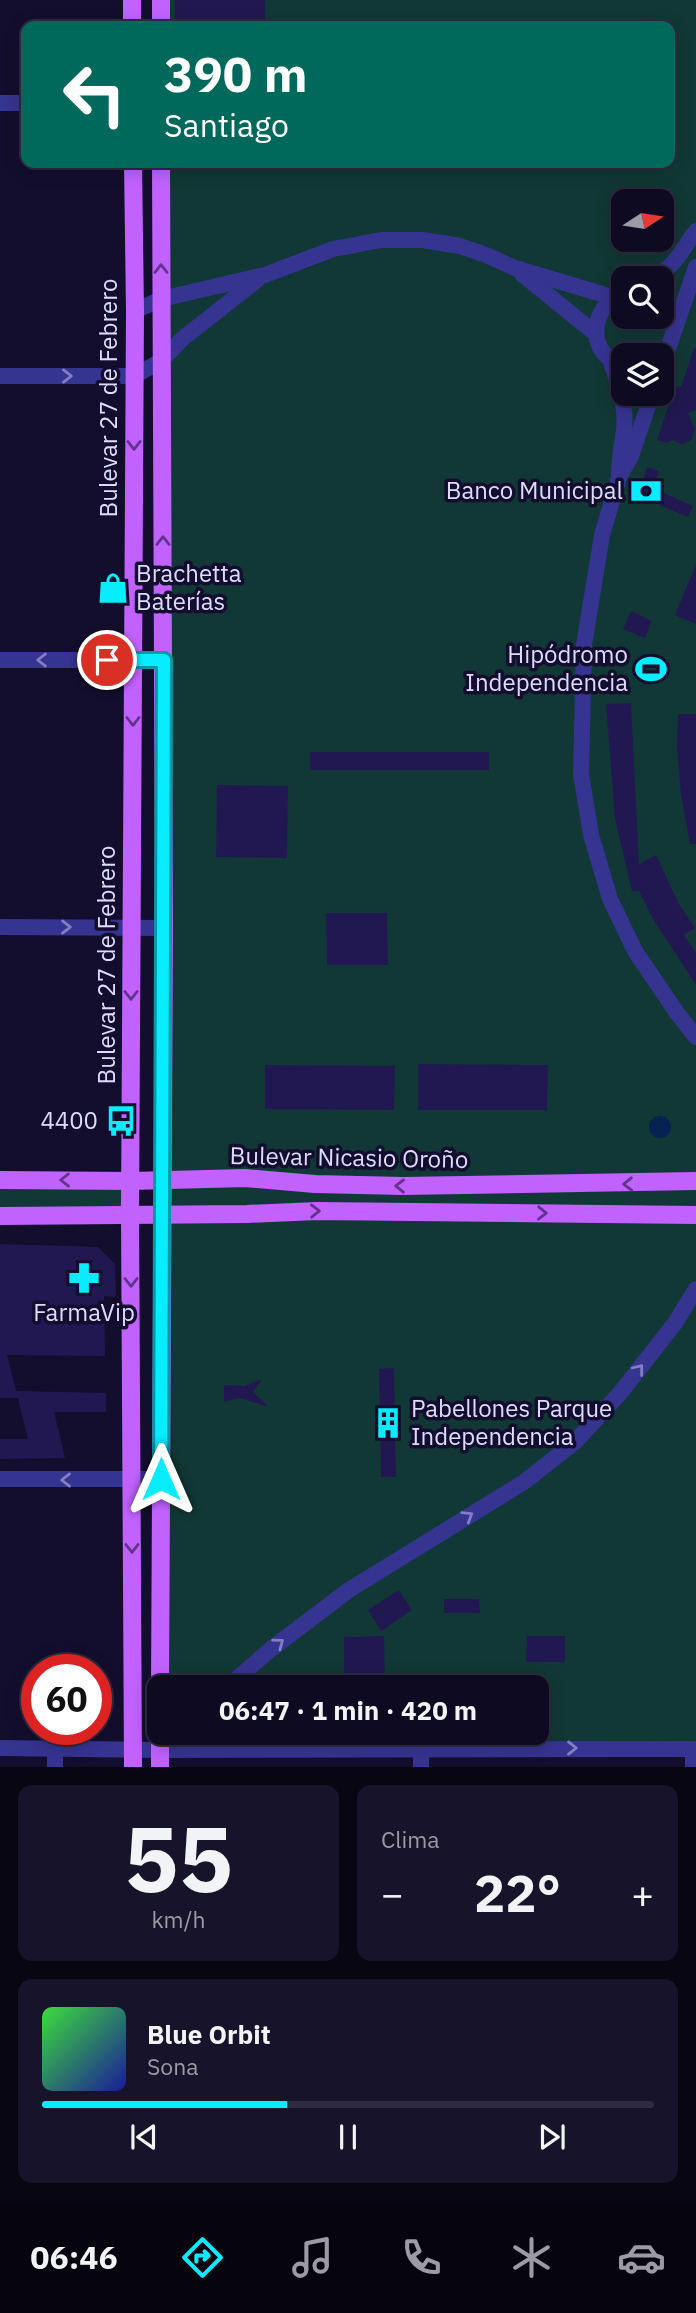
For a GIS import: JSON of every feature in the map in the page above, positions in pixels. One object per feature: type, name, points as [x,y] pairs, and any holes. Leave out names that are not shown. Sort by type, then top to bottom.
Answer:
[{"type":"main road","points":[[132,0],[132,21]]},
{"type":"main road","points":[[161,0],[161,21]]},
{"type":"main road","name":"Bulevar 27 de Febrero","points":[[133,168],[135,311],[130,1213],[133,1758]]},
{"type":"main road","points":[[160,1675],[164,928],[161,168]]},
{"type":"main road","name":"Bulevar Nicasio Oroño","points":[[0,1180],[245,1178],[315,1184],[403,1186],[696,1181]]},
{"type":"main road","points":[[0,1216],[317,1211],[696,1215]]},
{"type":"street","points":[[0,103],[21,103]]},
{"type":"street","points":[[671,266],[696,231]]},
{"type":"street","points":[[135,311],[161,299],[265,275],[333,249],[380,240],[423,240],[460,246],[515,268],[611,293]]},
{"type":"street","points":[[669,343],[696,267]]},
{"type":"street","points":[[515,268],[596,334]]},
{"type":"street","points":[[0,376],[134,376],[162,361],[182,339],[220,307],[265,275]]},
{"type":"street","points":[[611,300],[602,307],[596,334],[600,349],[611,359]]},
{"type":"street","points":[[619,477],[619,452],[624,428],[622,406]]},
{"type":"street","points":[[648,406],[631,456],[619,477],[602,535],[584,645],[581,774],[591,835],[610,899],[635,951],[696,1037]]},
{"type":"street","points":[[0,660],[164,660]]},
{"type":"street","points":[[0,927],[164,928]]},
{"type":"street","points":[[241,1675],[349,1590],[524,1482],[575,1442],[621,1392],[675,1323],[696,1289]]},
{"type":"street","points":[[0,1479],[161,1479]]},
{"type":"street","points":[[0,1748],[55,1749],[133,1758],[160,1750],[694,1749],[693,1767]]},
{"type":"street","points":[[421,1748],[421,1767]]},
{"type":"street","points":[[55,1749],[55,1767]]},
{"type":"green space","points":[[161,0],[696,0],[696,1749],[160,1750],[160,1745],[549,1745],[549,1675],[160,1675],[161,168],[675,168],[675,21],[161,21]]},
{"type":"green space","points":[[0,1180],[131,1181],[130,1213],[0,1215]]},
{"type":"water","points":[[660,1116],[670,1123],[671,1127],[664,1137],[660,1138],[650,1131],[649,1127],[656,1117]]},
{"type":"building","points":[[175,0],[265,0],[265,21],[175,21]]},
{"type":"building","points":[[696,348],[696,410],[688,413],[695,429],[691,440],[682,444],[672,440],[667,443],[657,440],[668,406],[674,406],[675,386],[681,387]]},
{"type":"building","points":[[647,467],[659,471],[650,498],[638,494]]},
{"type":"building","points":[[664,493],[693,506],[688,517],[659,505]]},
{"type":"building","points":[[696,565],[696,624],[675,615]]},
{"type":"building","points":[[631,611],[652,621],[645,638],[623,629]]},
{"type":"building","points":[[631,703],[639,864],[656,855],[679,904],[695,928],[684,935],[696,953],[696,985],[653,919],[639,891],[632,891],[615,819],[606,704]]},
{"type":"building","points":[[678,714],[696,714],[696,844],[690,844],[681,795],[677,748]]},
{"type":"building","points":[[310,752],[489,752],[489,770],[310,770]]},
{"type":"building","points":[[217,785],[288,786],[287,858],[216,857]]},
{"type":"building","points":[[326,913],[387,913],[388,965],[327,965]]},
{"type":"building","points":[[418,1064],[548,1065],[547,1110],[418,1110]]},
{"type":"building","points":[[265,1065],[395,1066],[394,1110],[265,1109]]},
{"type":"building","points":[[0,1244],[98,1247],[115,1264],[116,1297],[104,1296],[105,1356],[7,1355],[16,1391],[106,1393],[106,1412],[54,1412],[65,1458],[0,1459],[0,1439],[28,1439],[18,1398],[0,1398]]},
{"type":"building","name":"Pabellones Parque Independencia","points":[[394,1368],[396,1477],[381,1477],[379,1369]]},
{"type":"building","points":[[262,1379],[253,1392],[269,1407],[240,1398],[224,1402],[224,1385],[245,1386]]},
{"type":"building","points":[[399,1590],[412,1610],[381,1631],[368,1610]]},
{"type":"building","points":[[444,1599],[479,1599],[480,1613],[444,1613]]},
{"type":"building","points":[[384,1636],[385,1675],[344,1675],[344,1637]]},
{"type":"building","points":[[527,1636],[565,1636],[565,1662],[526,1662]]},
{"type":"place","name":"Banco Municipal","points":[[646,491]]},
{"type":"place","name":"Brachetta Baterías","points":[[113,588]]},
{"type":"place","name":"Hipódromo Independencia","points":[[651,669]]},
{"type":"place","name":"4400","points":[[121,1121]]},
{"type":"place","name":"FarmaVip","points":[[84,1278]]},
{"type":"place","name":"Pabellones Parque Independencia","points":[[388,1423]]},
{"type":"route","points":[[107,660],[164,660],[161,1479]]}]
